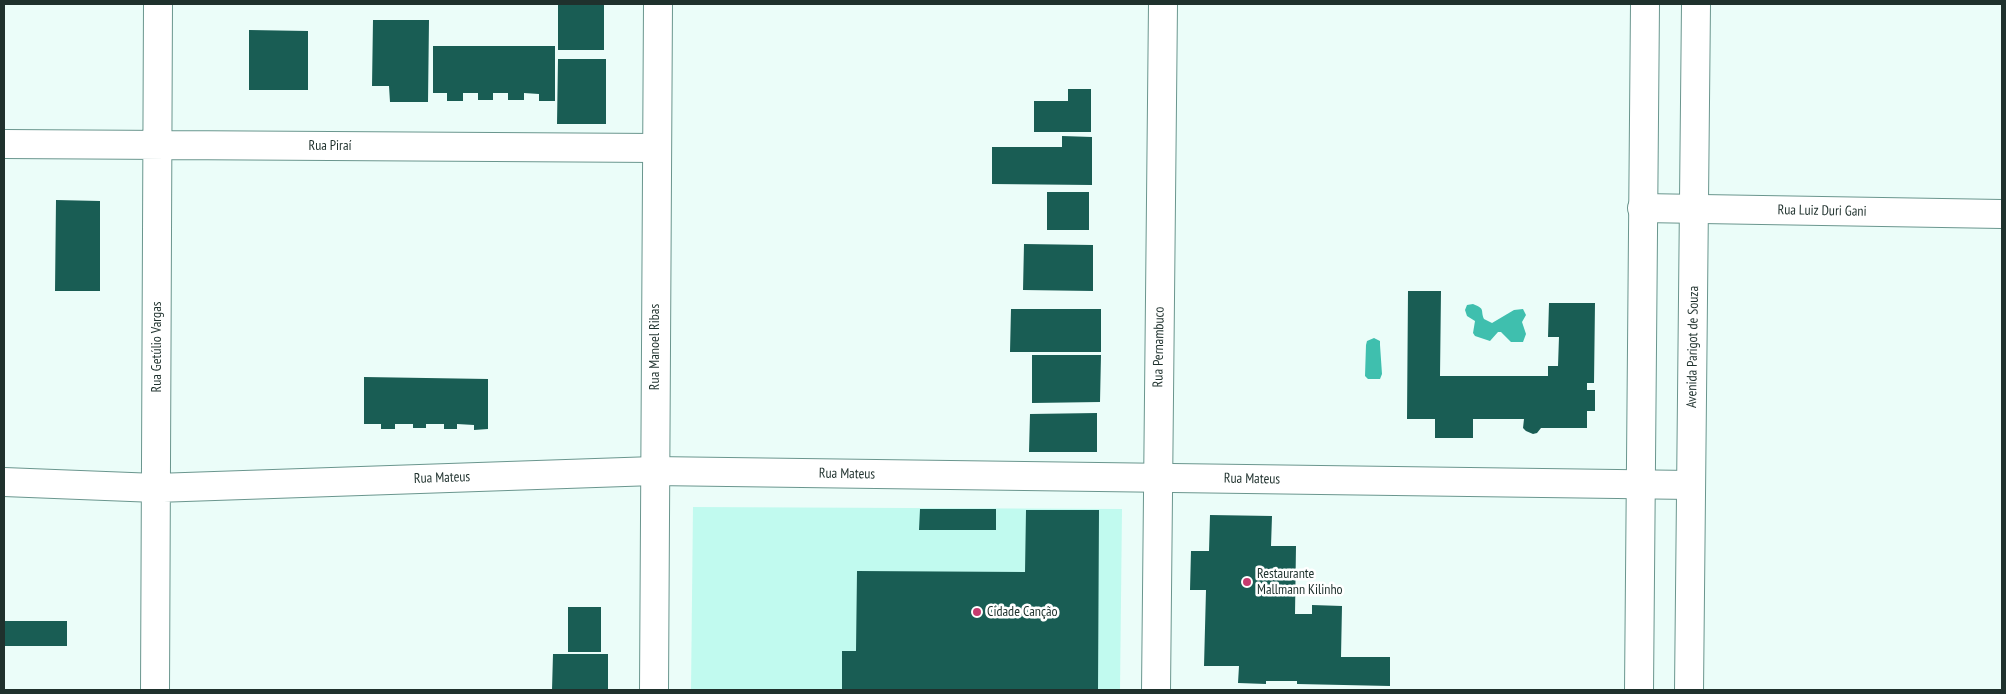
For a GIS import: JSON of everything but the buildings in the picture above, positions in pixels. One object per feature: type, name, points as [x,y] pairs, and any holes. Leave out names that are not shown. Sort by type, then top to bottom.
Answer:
[{"type":"street","name":"Rua Getúlio Vargas","points":[[155,690],[158,4]]},
{"type":"street","name":"Rua Manoel Ribas","points":[[654,690],[658,4]]},
{"type":"street","name":"Rua Pernambuco","points":[[1156,690],[1164,4]]},
{"type":"street","points":[[1639,690],[1645,4]]},
{"type":"street","name":"Avenida Parigot de Souza","points":[[1689,690],[1696,4]]},
{"type":"street","name":"Rua Piraí","points":[[4,144],[657,148]]},
{"type":"street","name":"Rua Luiz Duri Gani","points":[[1642,208],[2002,214]]},
{"type":"street","name":"Rua Mateus","points":[[4,482],[156,488],[654,471],[1641,486],[1691,485]]},
{"type":"shaded area","points":[[1473,304],[1481,309],[1484,319],[1492,323],[1514,310],[1523,309],[1526,315],[1522,322],[1526,334],[1523,342],[1511,342],[1501,332],[1498,332],[1490,341],[1475,336],[1473,333],[1475,321],[1467,316],[1465,310],[1467,305]]},
{"type":"shaded area","points":[[1374,338],[1380,341],[1382,374],[1380,379],[1368,379],[1365,376],[1366,345],[1367,341]]},
{"type":"shaded area","points":[[693,507],[1122,509],[1120,690],[691,690]]},
{"type":"place","name":"Restaurante Mallmann Kilinho","points":[[1247,582]]},
{"type":"place","name":"Cidade Canção","points":[[977,612]]}]
